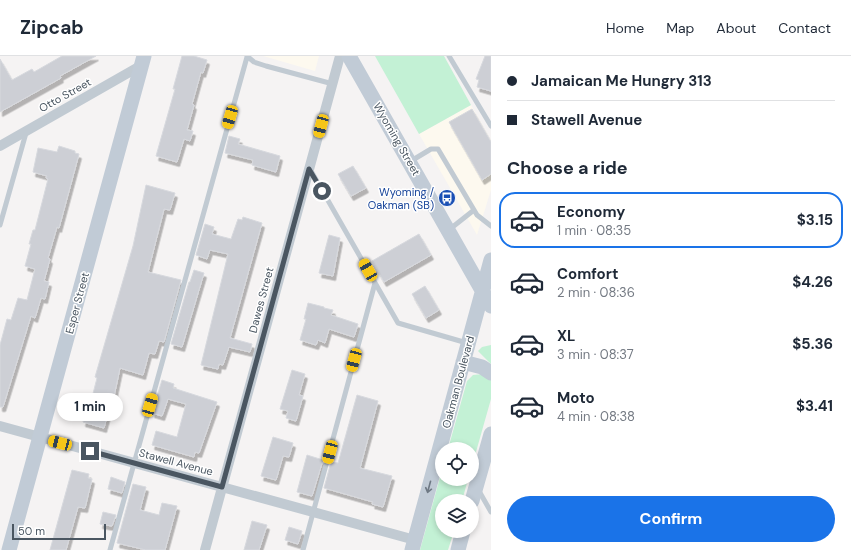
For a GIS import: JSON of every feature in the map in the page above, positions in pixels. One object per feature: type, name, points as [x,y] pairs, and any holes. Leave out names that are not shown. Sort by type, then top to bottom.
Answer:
[{"type":"street","name":"Dawes Street","points":[[205,550],[340,56]]},
{"type":"street","name":"Wyoming Street","points":[[350,56],[491,306]]},
{"type":"street","name":"Otto Street","points":[[0,146],[143,60]]},
{"type":"street","name":"Esper Street","points":[[9,550],[143,60]]},
{"type":"street","name":"Oakman Boulevard","points":[[414,545],[491,260]]},
{"type":"street","points":[[463,362],[482,367],[491,373]]},
{"type":"street","name":"Stawell Avenue","points":[[0,426],[314,512],[414,545]]},
{"type":"street","points":[[479,476],[491,434]]},
{"type":"street","points":[[474,494],[476,486]]},
{"type":"street","points":[[458,550],[461,538]]},
{"type":"lane","points":[[110,550],[247,56],[254,62],[266,66],[333,84]]},
{"type":"lane","points":[[449,56],[491,126]]},
{"type":"lane","points":[[0,225],[26,130]]},
{"type":"lane","points":[[409,162],[431,149],[438,149],[474,210],[491,226]]},
{"type":"lane","points":[[309,169],[398,323],[468,343]]},
{"type":"lane","points":[[448,231],[474,210]]},
{"type":"lane","points":[[303,550],[375,283]]},
{"type":"lane","points":[[476,486],[491,512]]},
{"type":"shaded area","points":[[263,56],[319,56],[315,71]]},
{"type":"shaded area","points":[[471,105],[491,141],[491,190],[477,235],[419,134]]},
{"type":"green space","points":[[375,56],[444,56],[471,105],[419,134]]},
{"type":"green space","points":[[491,345],[491,364],[478,351],[482,347]]},
{"type":"green space","points":[[483,374],[491,379],[491,399],[479,442],[450,442],[467,381],[473,375]]},
{"type":"green space","points":[[438,486],[466,486],[464,494],[435,494]]},
{"type":"green space","points":[[435,495],[435,538],[452,538],[448,550],[420,550]]},
{"type":"building","points":[[62,56],[96,56],[60,76],[61,78],[0,112],[0,59],[12,80],[32,69],[34,72]]},
{"type":"building","points":[[182,56],[194,56],[207,60],[203,73],[201,72],[192,104],[194,105],[187,130],[193,131],[190,141],[184,139],[177,162],[156,156],[175,89],[173,89]]},
{"type":"building","points":[[485,56],[491,56],[491,91],[477,87],[479,80],[476,79]]},
{"type":"building","points":[[472,109],[491,142],[491,174],[482,180],[449,122]]},
{"type":"building","points":[[229,136],[240,139],[238,144],[280,156],[276,172],[252,165],[253,160],[225,153]]},
{"type":"building","points":[[59,146],[75,151],[75,153],[79,154],[59,228],[57,227],[48,258],[50,259],[44,281],[49,282],[45,299],[41,298],[35,318],[31,316],[3,407],[0,407],[0,345],[7,319],[11,320],[18,298],[27,300],[35,269],[25,266],[31,244],[29,244],[33,230],[35,230],[48,179],[46,178],[47,176],[33,172],[38,148],[57,152]]},
{"type":"building","points":[[353,166],[366,188],[351,196],[338,174]]},
{"type":"building","points":[[146,185],[175,193],[170,210],[164,209],[148,272],[181,280],[164,342],[159,341],[155,354],[149,353],[143,375],[120,368],[112,406],[110,406],[104,428],[83,422],[86,408],[89,409],[97,378],[95,377],[133,246]]},
{"type":"building","points":[[243,217],[262,223],[230,338],[252,344],[250,352],[229,347],[223,365],[219,364],[218,369],[201,365],[228,254],[210,250],[207,259],[196,255],[205,224],[214,227],[212,234],[231,239],[238,219],[242,220]]},
{"type":"building","points":[[419,234],[431,255],[384,282],[372,261]]},
{"type":"building","points":[[329,235],[340,238],[333,276],[319,273]]},
{"type":"building","points":[[194,270],[204,273],[182,347],[171,344],[189,282]]},
{"type":"building","points":[[425,286],[439,310],[426,318],[412,294]]},
{"type":"building","points":[[308,303],[333,310],[331,315],[358,324],[354,337],[329,329],[325,343],[318,340],[316,345],[300,340],[306,319],[304,319]]},
{"type":"building","points":[[292,370],[305,374],[299,395],[303,396],[296,421],[286,418],[288,411],[280,409]]},
{"type":"building","points":[[162,380],[174,384],[173,388],[217,402],[199,453],[195,452],[194,457],[152,445],[156,431],[177,437],[186,404],[168,399],[162,416],[152,413]]},
{"type":"building","points":[[357,395],[378,401],[360,468],[392,476],[383,507],[372,504],[373,502],[324,488],[331,462],[338,463]]},
{"type":"building","points":[[273,437],[293,443],[289,457],[283,456],[276,480],[261,476]]},
{"type":"building","points":[[307,455],[323,460],[312,496],[297,492]]},
{"type":"building","points":[[72,470],[89,474],[88,478],[92,479],[85,508],[78,507],[66,550],[50,550]]},
{"type":"building","points":[[111,477],[125,482],[122,493],[108,489]]},
{"type":"building","points":[[133,484],[146,487],[140,510],[159,515],[162,503],[177,506],[165,550],[146,550],[117,543]]},
{"type":"building","points":[[103,512],[116,515],[112,526],[100,524]]},
{"type":"building","points":[[252,521],[267,525],[259,550],[244,550]]},
{"type":"building","points":[[289,527],[302,531],[298,544],[285,540]]},
{"type":"place","name":"Wyoming / Oakman (SB)","points":[[447,198]]},
{"type":"route","points":[[90,451],[222,487],[309,169],[322,191]]}]
